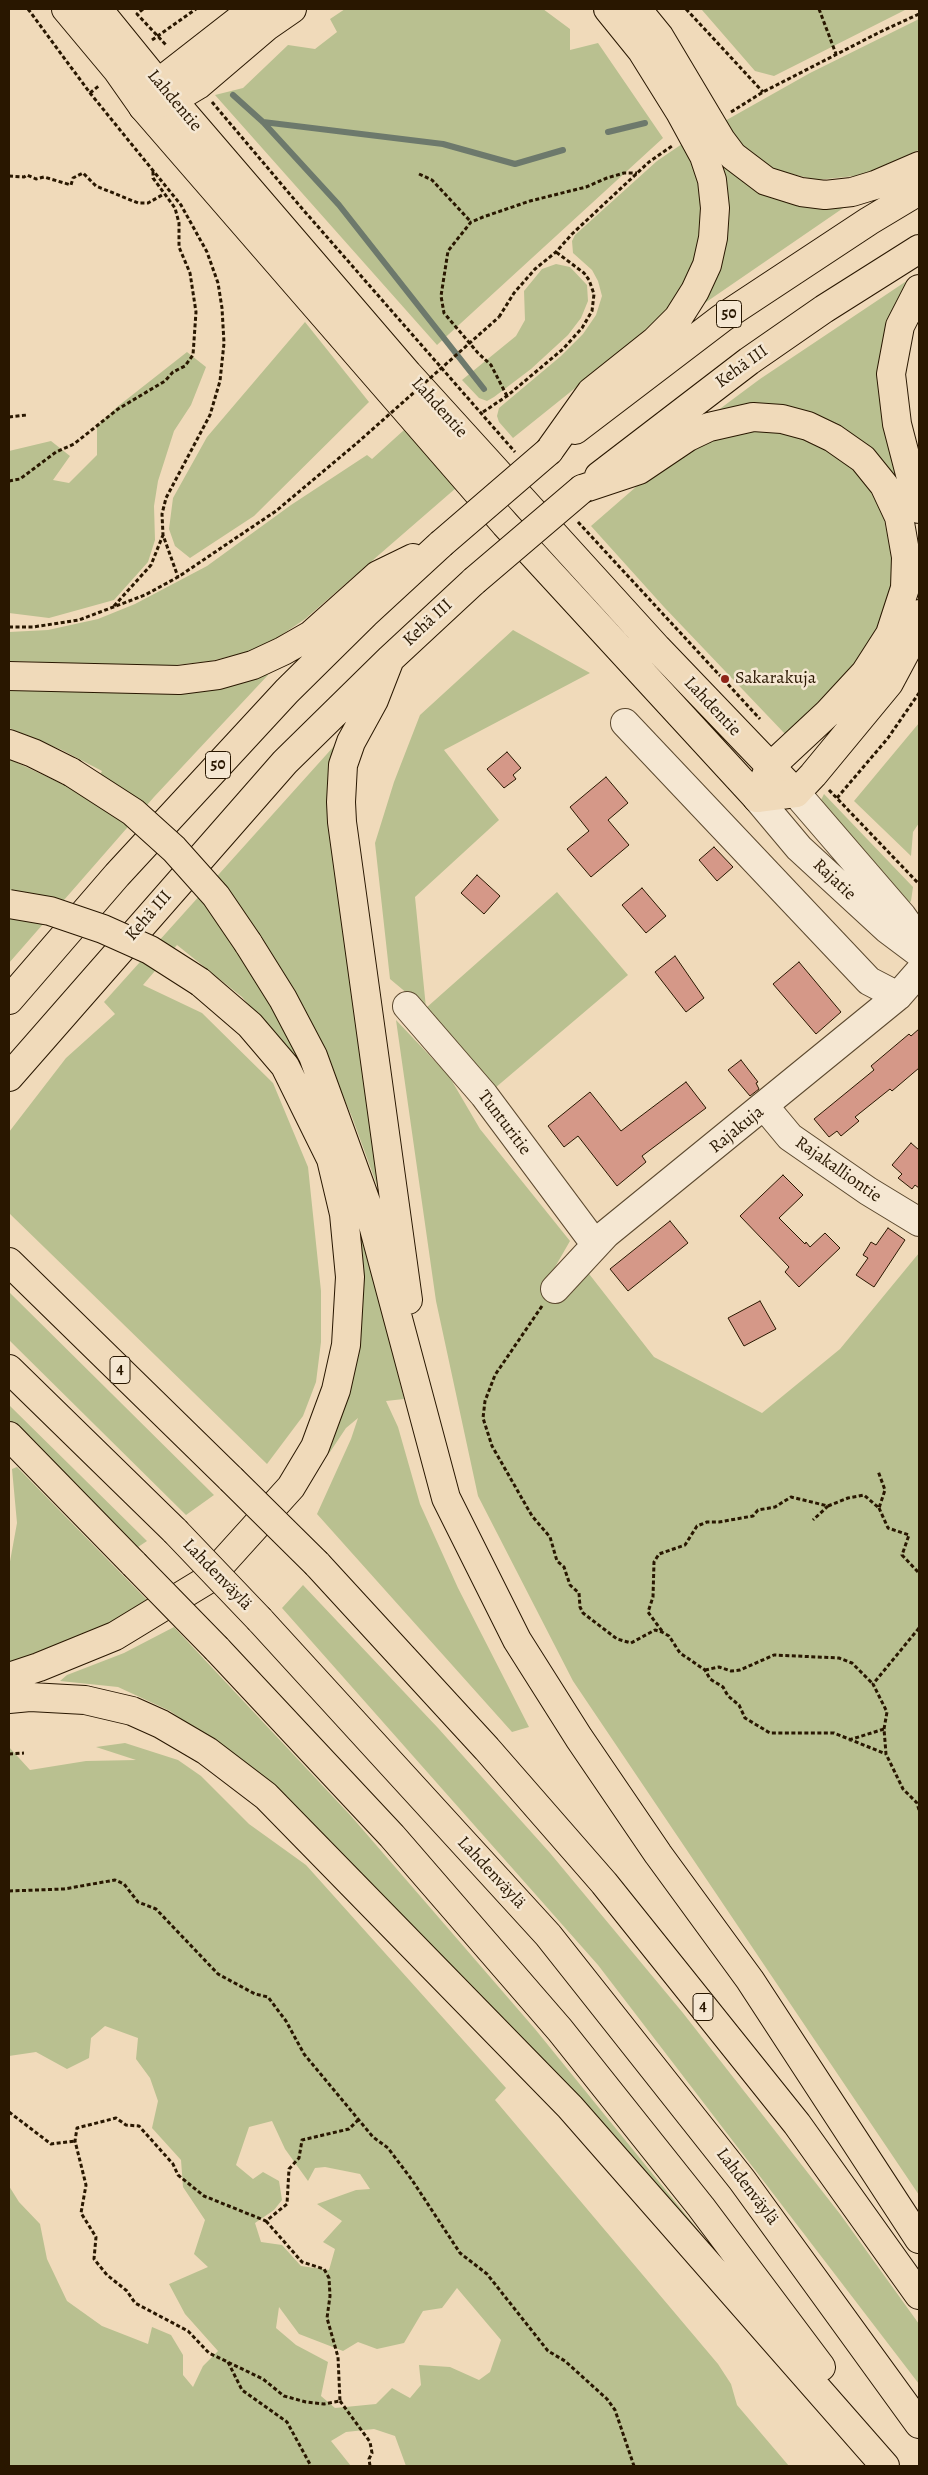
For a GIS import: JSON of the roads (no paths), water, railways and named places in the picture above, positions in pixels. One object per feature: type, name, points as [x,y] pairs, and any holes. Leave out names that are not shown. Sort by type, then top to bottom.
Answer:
[{"type":"main road","name":"Lahdentie","points":[[66,9],[117,70],[143,107],[505,524],[757,798]]},
{"type":"main road","name":"Lahdentie","points":[[98,9],[165,91],[408,374],[769,768],[804,784]]},
{"type":"main road","points":[[190,74],[253,9]]},
{"type":"main road","points":[[143,107],[190,74],[292,9]]},
{"type":"main road","points":[[549,451],[591,392],[655,341],[678,318],[695,291],[707,265],[713,238],[716,208],[712,180],[704,156],[680,112],[642,51],[608,9]]},
{"type":"main road","points":[[638,9],[659,36],[721,140],[733,156],[766,181],[801,192],[825,194],[852,192],[875,185],[919,166]]},
{"type":"main road","name":"50","points":[[9,1000],[117,874],[287,691],[365,614],[441,544],[549,451],[722,318],[860,226],[919,191]]},
{"type":"main road","name":"Kehä III","points":[[9,1076],[285,762],[390,659],[474,581],[582,489],[749,361],[824,309],[919,249]]},
{"type":"main road","points":[[919,289],[900,326],[891,374],[897,424],[919,509]]},
{"type":"main road","points":[[582,489],[639,470],[688,437],[709,427],[753,418],[782,419],[808,426],[833,438],[863,459],[884,485],[899,517],[906,557],[906,588],[890,634],[865,672],[828,713],[769,768],[757,798]]},
{"type":"main road","points":[[9,676],[179,680],[218,675],[254,664],[283,652],[311,635],[378,575],[441,544]]},
{"type":"main road","points":[[757,798],[804,784],[889,683],[912,640],[919,614]]},
{"type":"main road","points":[[390,659],[374,700],[351,742],[343,766],[342,822],[424,1418]]},
{"type":"main road","points":[[9,744],[33,753],[71,772],[133,812],[174,849],[216,896],[283,998],[313,1056],[369,1210],[446,1498],[517,1640],[579,1738],[658,1854],[750,1980],[919,2239]]},
{"type":"main road","points":[[9,904],[50,911],[103,929],[150,950],[200,982],[250,1025],[284,1066],[332,1159],[344,1214],[350,1277],[346,1345],[336,1390],[315,1448],[291,1487],[207,1580],[115,1636],[9,1677]]},
{"type":"main road","name":"4","points":[[9,1262],[317,1564],[487,1749],[604,1883],[797,2124],[919,2295]]},
{"type":"main road","name":"Lahdenväylä","points":[[9,1370],[174,1531],[260,1620],[548,1935],[742,2180],[919,2424]]},
{"type":"main road","points":[[9,1436],[217,1649],[392,1836],[560,2030],[701,2207],[895,2466]]},
{"type":"main road","points":[[9,1699],[30,1697],[85,1700],[132,1711],[207,1751],[266,1796],[570,2107],[885,2466]]},
{"type":"street","points":[[668,702],[690,683]]},
{"type":"street","points":[[626,723],[869,981],[898,996]]},
{"type":"street","name":"Rajatie","points":[[804,784],[919,940]]},
{"type":"street","name":"Rajatie","points":[[757,798],[799,848],[887,929],[919,953]]},
{"type":"street","name":"Rajakuja","points":[[555,1289],[594,1244],[765,1107],[898,996],[919,972]]},
{"type":"street","name":"Tunturitie","points":[[407,1006],[484,1095],[594,1244]]},
{"type":"street","name":"Rajakalliontie","points":[[765,1107],[790,1137],[876,1196],[919,1222]]},
{"type":"waterway","points":[[233,95],[263,122],[339,205],[484,389]]},
{"type":"waterway","points":[[263,122],[443,144],[515,164],[563,150]]},
{"type":"waterway","points":[[608,132],[645,123]]},
{"type":"place","name":"Sakarakuja","points":[[725,679]]}]
